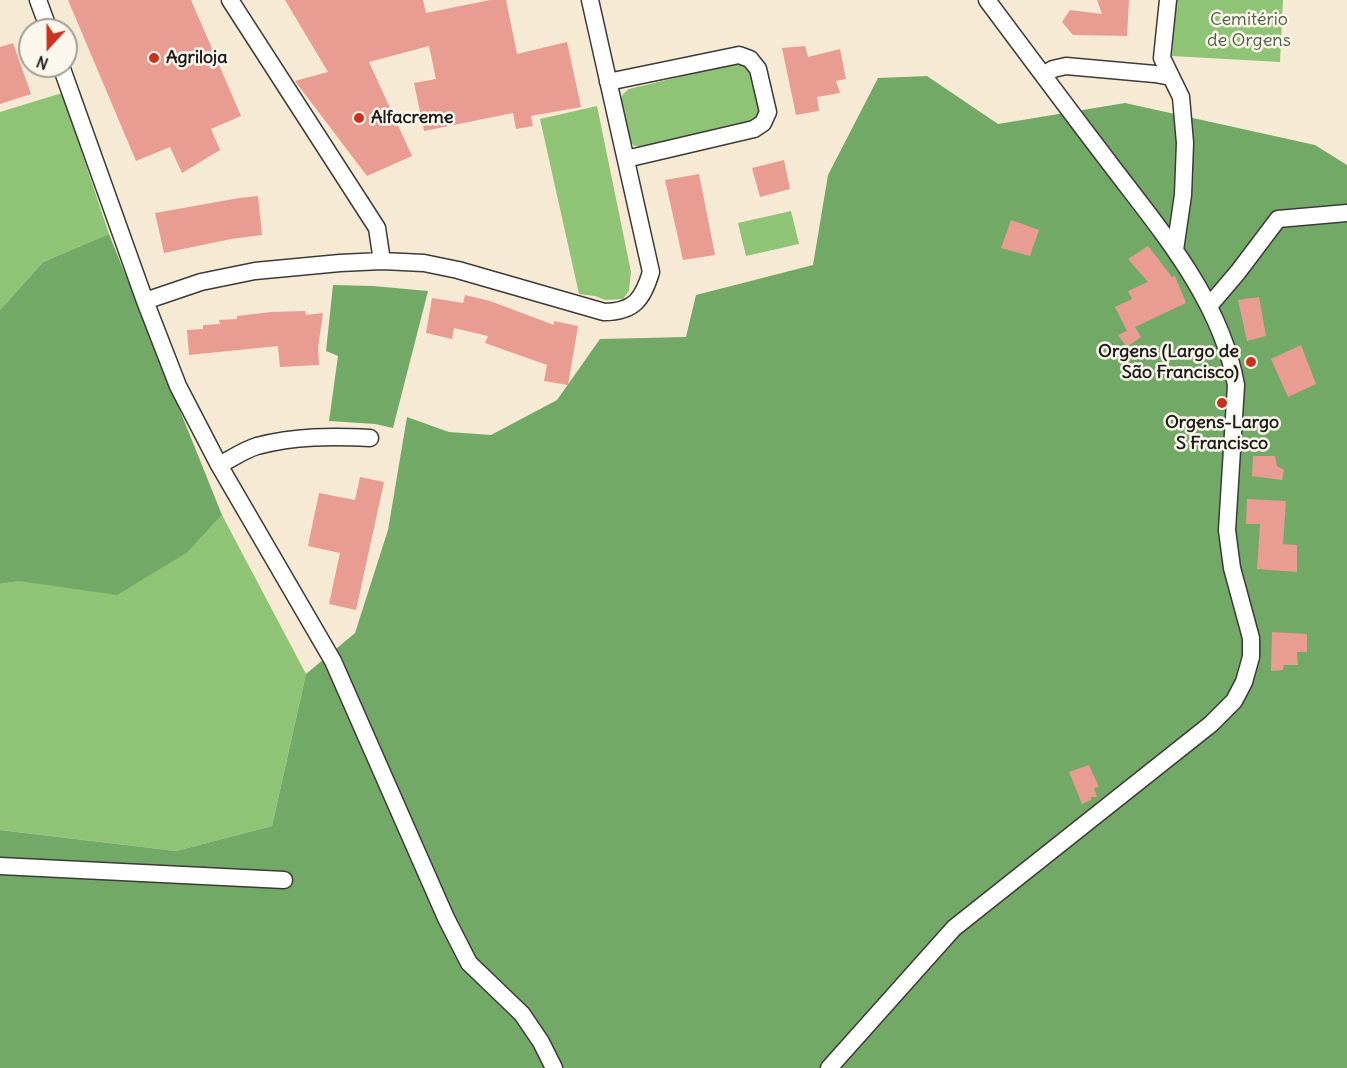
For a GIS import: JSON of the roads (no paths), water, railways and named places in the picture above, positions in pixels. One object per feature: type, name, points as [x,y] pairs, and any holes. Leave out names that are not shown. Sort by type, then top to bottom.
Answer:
[{"type":"street","points":[[38,0],[45,18]]},
{"type":"street","points":[[230,0],[377,228],[382,261]]},
{"type":"street","points":[[144,301],[201,282],[255,271],[340,262],[382,261],[424,263],[458,270],[604,312],[620,312],[642,298],[651,272],[590,0]]},
{"type":"street","points":[[829,1068],[954,928],[1211,724],[1234,701],[1244,682],[1251,657],[1251,638],[1233,568],[1227,530],[1236,385],[1233,368],[1209,306],[1175,250],[987,0]]},
{"type":"street","points":[[1168,0],[1162,58],[1181,97],[1185,143],[1183,195],[1175,250]]},
{"type":"street","points":[[608,82],[739,55],[750,59],[758,69],[768,112],[763,123],[754,129],[626,159]]},
{"type":"street","points":[[1044,75],[1053,69],[1066,66],[1171,77]]},
{"type":"street","points":[[66,78],[144,301],[178,386],[219,465],[333,661],[441,907],[469,963],[522,1014],[541,1041],[554,1068]]},
{"type":"street","points":[[1209,306],[1278,219],[1347,213]]},
{"type":"street","points":[[219,465],[255,447],[287,440],[332,436],[370,438]]},
{"type":"street","points":[[0,866],[284,880]]},
{"type":"place","name":"Agriloja","points":[[154,58]]},
{"type":"place","name":"Alfacreme","points":[[359,118]]},
{"type":"place","name":"Orgens (Largo de São Francisco)","points":[[1251,362]]},
{"type":"place","name":"Orgens-Largo S Francisco","points":[[1222,403]]},
{"type":"park label","name":"Cemitério de Orgens","points":[[1249,30]]}]
